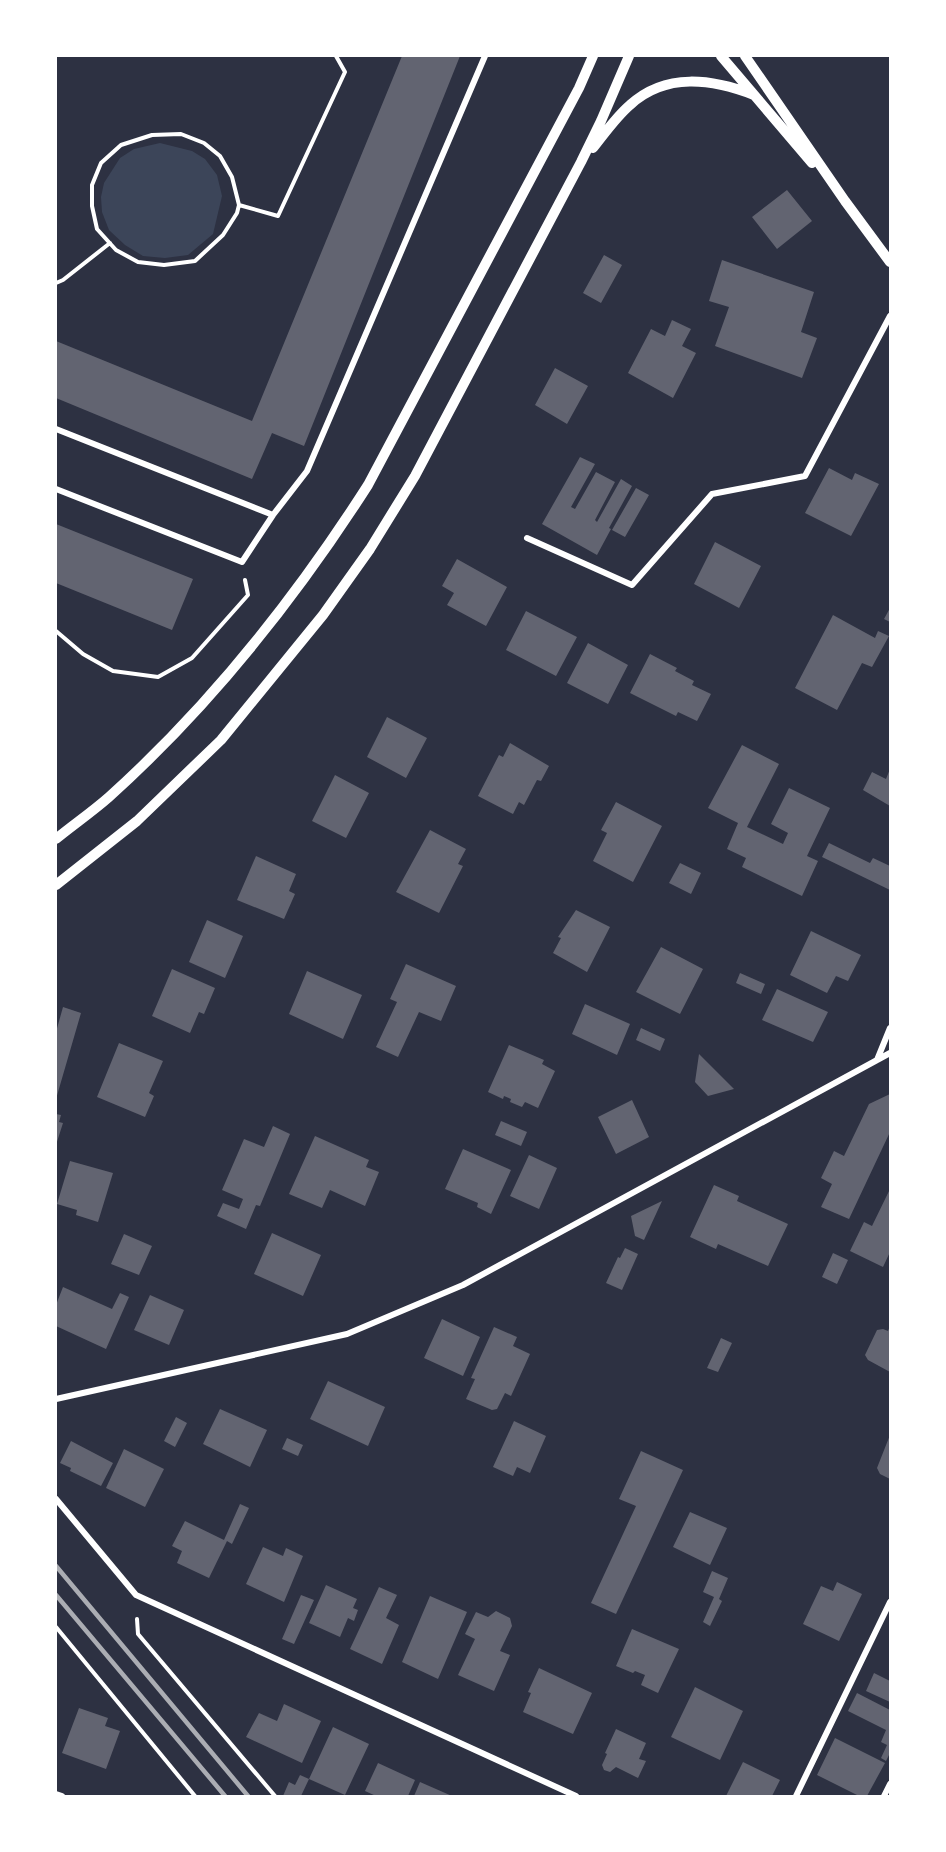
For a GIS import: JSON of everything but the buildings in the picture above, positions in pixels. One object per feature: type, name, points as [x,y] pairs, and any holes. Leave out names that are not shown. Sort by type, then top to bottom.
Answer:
[{"type":"street","points":[[56,489],[242,562],[273,515],[307,471],[485,56]]},
{"type":"street","points":[[56,839],[108,797],[198,710],[262,635],[332,541],[368,485],[579,88],[593,56]]},
{"type":"street","points":[[56,885],[137,821],[221,741],[323,615],[370,549],[415,476],[582,162],[628,56]]},
{"type":"street","points":[[721,56],[845,201]]},
{"type":"street","points":[[745,56],[845,201],[891,262]]},
{"type":"street","points":[[582,162],[628,106],[648,91],[673,84],[703,81],[739,89],[753,95]]},
{"type":"street","points":[[527,538],[632,585],[712,494],[804,476],[891,316]]},
{"type":"street","points":[[56,429],[273,515]]},
{"type":"street","points":[[877,1060],[891,1028]]},
{"type":"street","points":[[56,1399],[347,1334],[463,1285],[891,1053]]},
{"type":"street","points":[[56,1499],[136,1595],[576,1797]]},
{"type":"street","points":[[796,1797],[891,1602]]},
{"type":"street","points":[[884,1797],[891,1784]]},
{"type":"street","points":[[56,1794],[62,1797]]},
{"type":"path","points":[[239,205],[278,216],[345,72],[336,56]]},
{"type":"path","points":[[181,134],[204,143],[220,156],[232,177],[239,205],[237,213],[223,235],[195,261],[164,265],[138,262],[116,250],[97,229],[92,206],[92,185],[101,163],[121,145],[152,135],[181,134]]},
{"type":"path","points":[[56,283],[110,243]]},
{"type":"path","points":[[56,631],[83,654],[113,672],[158,676],[192,658],[248,596],[242,562]]},
{"type":"path","points":[[136,1595],[138,1634],[274,1797]]},
{"type":"path","points":[[56,1627],[195,1797]]},
{"type":"shaded area","points":[[160,143],[192,151],[205,159],[217,175],[222,196],[213,234],[188,255],[165,258],[143,256],[125,245],[109,230],[102,212],[101,197],[104,183],[120,158],[134,149]]},
{"type":"railway","points":[[56,1566],[248,1796]]},
{"type":"railway","points":[[56,1595],[225,1796]]}]
